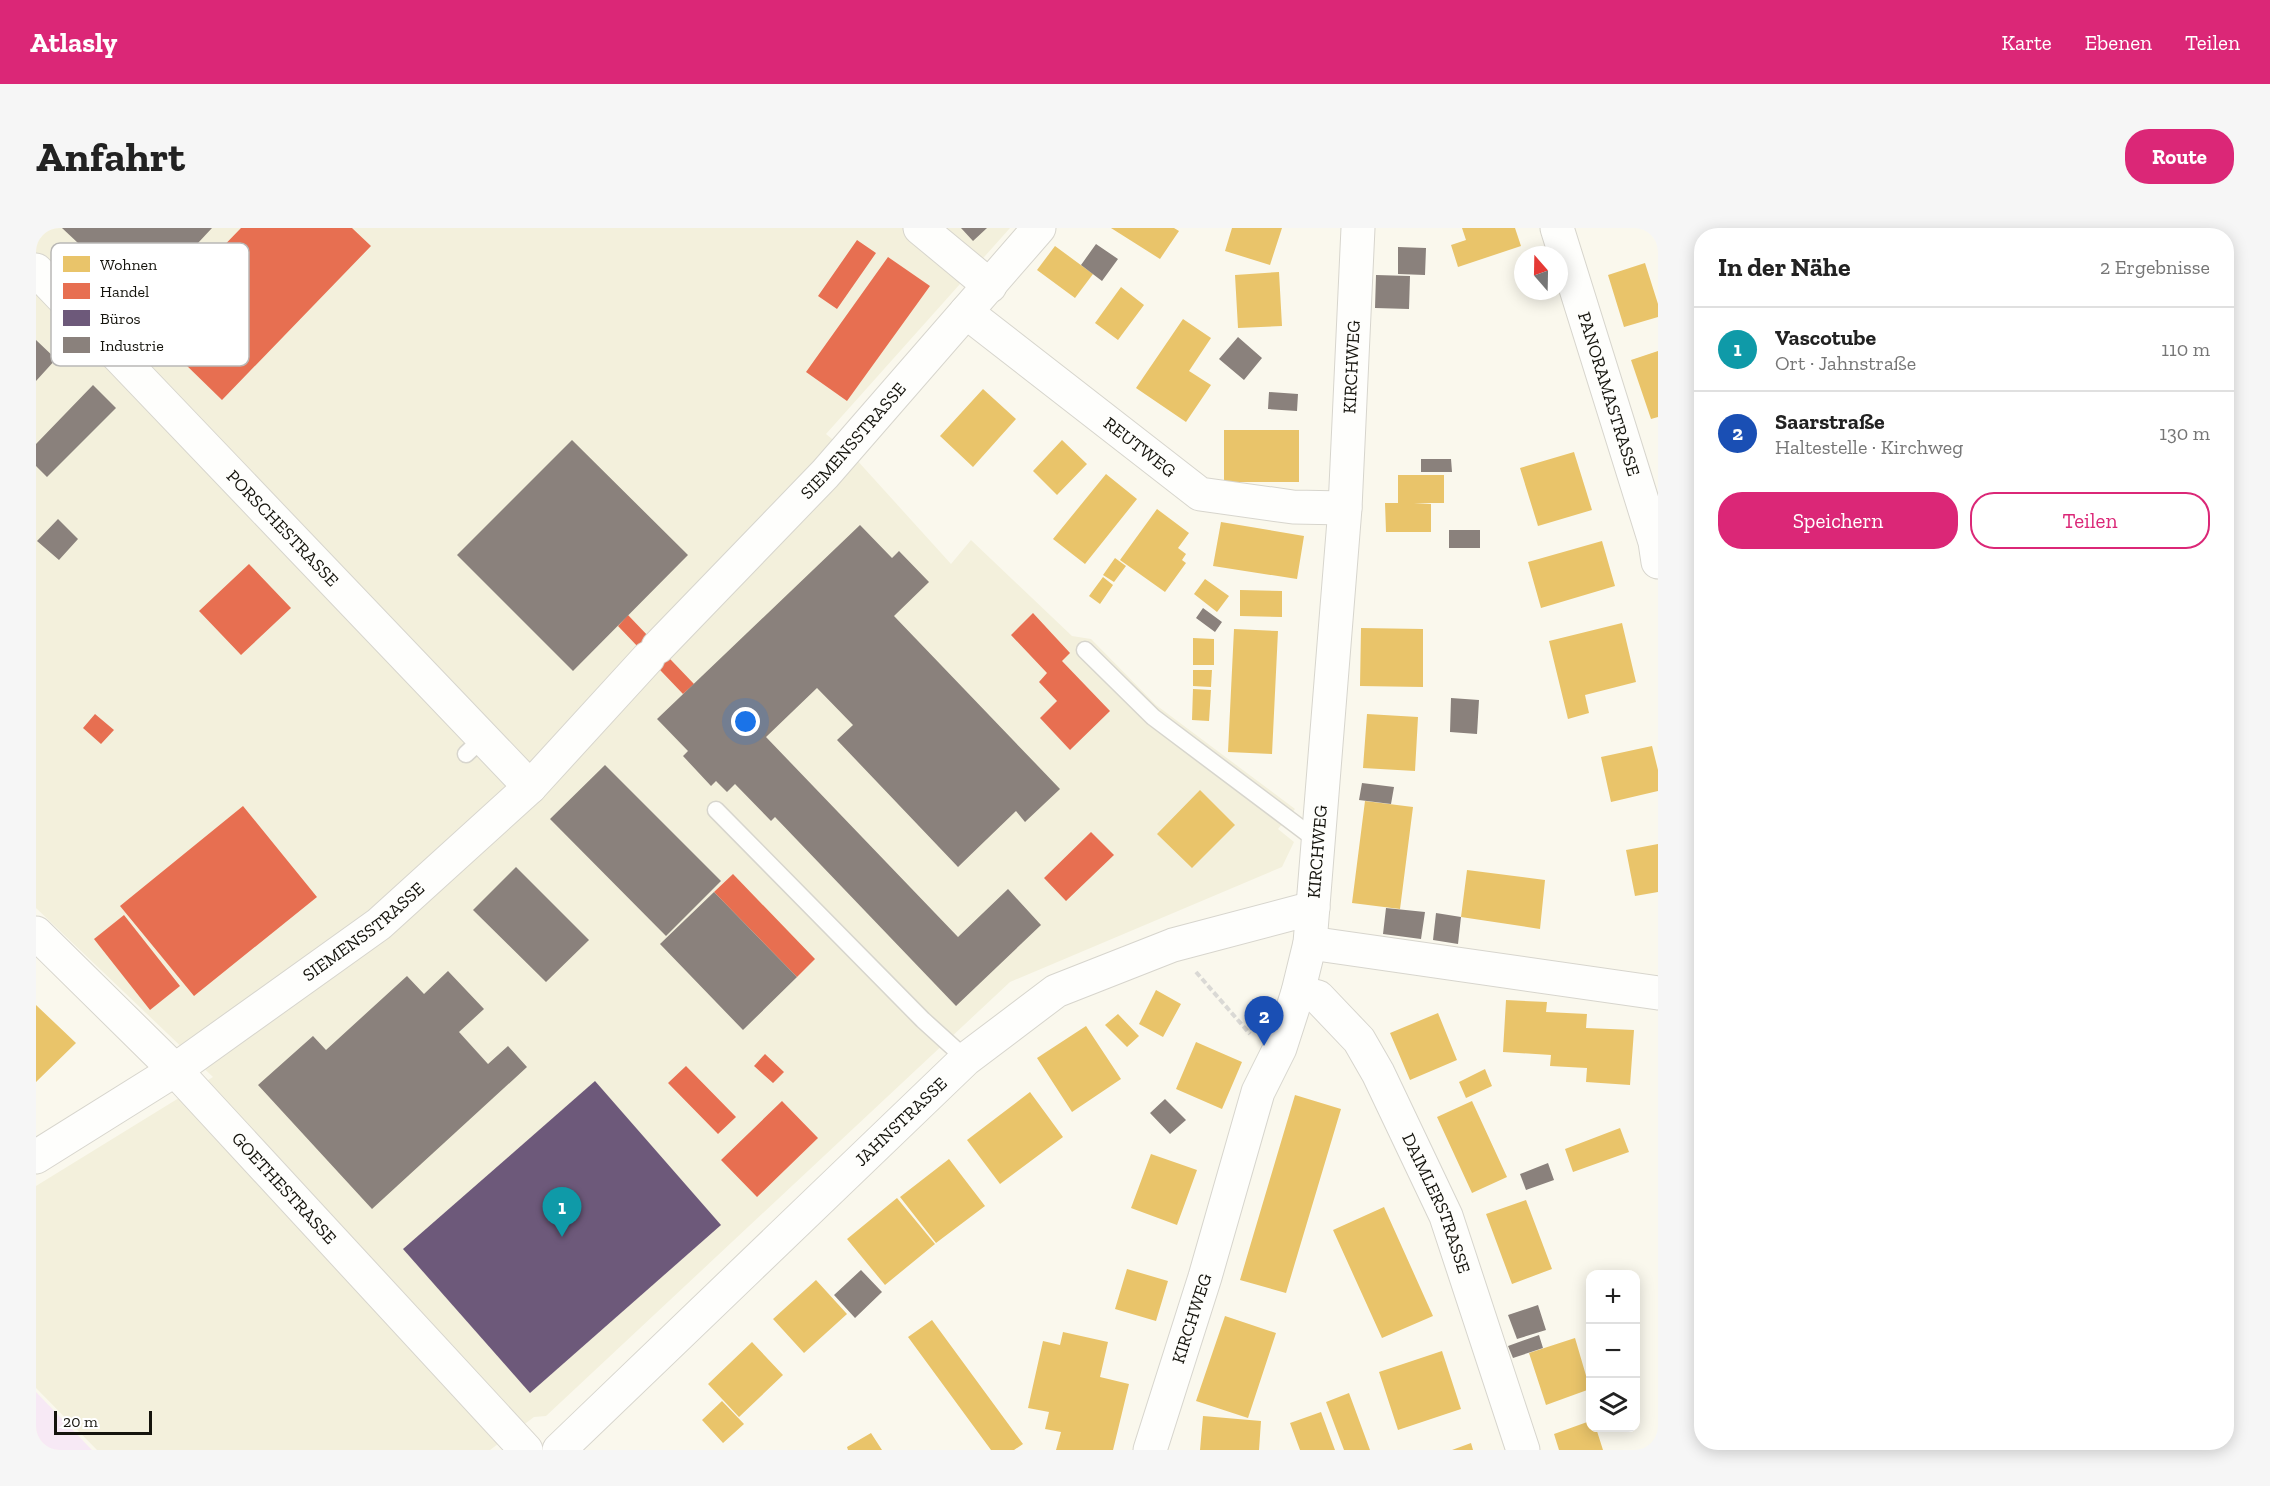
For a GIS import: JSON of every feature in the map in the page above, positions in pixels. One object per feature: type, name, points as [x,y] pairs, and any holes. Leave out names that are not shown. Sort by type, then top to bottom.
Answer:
[{"type":"street","points":[[920,228],[990,286]]},
{"type":"street","name":"SIEMENSSTRASSE","points":[[36,1157],[176,1070],[379,924],[530,787],[653,652],[825,474],[1038,228]]},
{"type":"street","name":"KIRCHWEG","points":[[1150,1450],[1258,1092],[1280,1048],[1299,992],[1310,944],[1345,508],[1358,228]]},
{"type":"street","name":"PANORAMASTRASSE","points":[[1557,228],[1654,542],[1658,562]]},
{"type":"street","name":"PORSCHESTRASSE","points":[[36,270],[51,286]]},
{"type":"street","name":"REUTWEG","points":[[966,312],[1200,494],[1293,507],[1345,508]]},
{"type":"street","name":"PORSCHESTRASSE","points":[[124,366],[474,746],[530,787]]},
{"type":"street","name":"JAHNSTRASSE","points":[[560,1450],[966,1059],[1056,991],[1173,945],[1313,908]]},
{"type":"street","name":"GOETHESTRASSE","points":[[36,933],[176,1070],[526,1450]]},
{"type":"street","points":[[1310,944],[1658,993]]},
{"type":"street","name":"DAIMLERSTRASSE","points":[[1299,992],[1318,997],[1359,1040],[1378,1073],[1446,1216],[1523,1450]]},
{"type":"lane","points":[[1084,650],[1153,717],[1319,842]]},
{"type":"lane","points":[[716,810],[924,1020],[966,1059]]},
{"type":"path","points":[[1190,964],[1247,1034],[1256,1037]]},
{"type":"shaded area","points":[[36,228],[1010,228],[826,434],[855,458],[951,564],[971,540],[1072,636],[1091,639],[1156,705],[1295,809],[1278,829],[1294,842],[1282,867],[1010,982],[546,1416],[534,1417],[490,1450],[97,1450],[36,1388],[36,1186],[213,1077],[36,908]]},
{"type":"shaded area","points":[[36,1392],[92,1450],[36,1450]]},
{"type":"building: Wohnen","points":[[1111,228],[1174,228],[1179,231],[1160,259]]},
{"type":"building: Wohnen","points":[[1232,228],[1282,228],[1270,265],[1225,251]]},
{"type":"building: Wohnen","points":[[1462,228],[1515,228],[1521,246],[1514,246],[1514,248],[1458,267],[1451,245],[1466,240]]},
{"type":"building: Wohnen","points":[[1055,246],[1093,274],[1075,298],[1037,270]]},
{"type":"building: Wohnen","points":[[1645,263],[1658,304],[1658,317],[1624,327],[1608,275]]},
{"type":"building: Wohnen","points":[[1279,272],[1282,326],[1238,328],[1235,275]]},
{"type":"building: Wohnen","points":[[1121,287],[1144,305],[1118,340],[1095,323]]},
{"type":"building: Wohnen","points":[[1183,319],[1211,338],[1189,371],[1211,385],[1186,422],[1136,388]]},
{"type":"building: Wohnen","points":[[1658,351],[1658,417],[1651,419],[1631,360]]},
{"type":"building: Wohnen","points":[[983,389],[1016,419],[973,467],[940,436]]},
{"type":"building: Wohnen","points":[[1224,430],[1299,430],[1299,482],[1224,482]]},
{"type":"building: Wohnen","points":[[1062,440],[1087,464],[1057,495],[1033,471]]},
{"type":"building: Wohnen","points":[[1574,452],[1592,510],[1538,526],[1520,468]]},
{"type":"building: Wohnen","points":[[1106,474],[1137,499],[1085,564],[1053,539]]},
{"type":"building: Wohnen","points":[[1398,475],[1444,475],[1444,503],[1414,503],[1431,504],[1431,532],[1386,532],[1385,503],[1398,503]]},
{"type":"building: Wohnen","points":[[1157,509],[1189,533],[1178,548],[1186,554],[1182,560],[1186,563],[1165,592],[1120,560]]},
{"type":"building: Wohnen","points":[[1221,522],[1304,536],[1297,579],[1213,566]]},
{"type":"building: Wohnen","points":[[1602,541],[1615,586],[1541,608],[1528,562]]},
{"type":"building: Wohnen","points":[[1115,558],[1126,566],[1114,582],[1103,575]]},
{"type":"building: Wohnen","points":[[1103,577],[1113,585],[1100,604],[1089,596]]},
{"type":"building: Wohnen","points":[[1205,579],[1229,596],[1217,612],[1194,594]]},
{"type":"building: Wohnen","points":[[1240,590],[1282,591],[1282,617],[1240,616]]},
{"type":"building: Wohnen","points":[[1622,623],[1636,682],[1585,695],[1589,713],[1568,719],[1549,641]]},
{"type":"building: Wohnen","points":[[1361,628],[1423,629],[1423,687],[1360,686]]},
{"type":"building: Wohnen","points":[[1234,629],[1278,631],[1272,754],[1228,752]]},
{"type":"building: Wohnen","points":[[1193,638],[1214,639],[1214,665],[1193,665]]},
{"type":"building: Wohnen","points":[[1193,670],[1212,670],[1211,687],[1193,686]]},
{"type":"building: Wohnen","points":[[1193,689],[1211,690],[1209,721],[1192,720]]},
{"type":"building: Wohnen","points":[[1367,714],[1418,717],[1415,771],[1363,768]]},
{"type":"building: Wohnen","points":[[1652,746],[1658,770],[1658,791],[1611,802],[1601,757]]},
{"type":"building: Wohnen","points":[[1200,790],[1235,825],[1192,868],[1157,834]]},
{"type":"building: Wohnen","points":[[1365,801],[1413,807],[1400,909],[1352,903]]},
{"type":"building: Wohnen","points":[[1658,844],[1658,892],[1635,896],[1626,850]]},
{"type":"building: Wohnen","points":[[1467,870],[1545,880],[1540,929],[1461,917]]},
{"type":"building: Wohnen","points":[[1156,990],[1181,1004],[1163,1037],[1139,1024]]},
{"type":"building: Wohnen","points":[[1506,1000],[1547,1002],[1546,1012],[1587,1014],[1586,1028],[1634,1030],[1630,1085],[1586,1082],[1587,1068],[1550,1066],[1551,1055],[1503,1052]]},
{"type":"building: Wohnen","points":[[36,1005],[76,1043],[36,1082]]},
{"type":"building: Wohnen","points":[[1438,1013],[1457,1060],[1410,1080],[1390,1033]]},
{"type":"building: Wohnen","points":[[1118,1014],[1139,1036],[1127,1047],[1105,1025]]},
{"type":"building: Wohnen","points":[[1086,1026],[1121,1079],[1072,1112],[1037,1058]]},
{"type":"building: Wohnen","points":[[1196,1042],[1242,1062],[1222,1109],[1176,1089]]},
{"type":"building: Wohnen","points":[[1485,1069],[1492,1086],[1466,1098],[1459,1082]]},
{"type":"building: Wohnen","points":[[1030,1092],[1063,1137],[1000,1184],[967,1140]]},
{"type":"building: Wohnen","points":[[1295,1095],[1341,1109],[1286,1293],[1240,1280]]},
{"type":"building: Wohnen","points":[[1472,1101],[1507,1177],[1472,1193],[1437,1117]]},
{"type":"building: Wohnen","points":[[1620,1128],[1629,1152],[1573,1172],[1565,1149]]},
{"type":"building: Wohnen","points":[[1151,1154],[1197,1170],[1177,1225],[1131,1208]]},
{"type":"building: Wohnen","points":[[949,1159],[985,1206],[936,1243],[900,1197]]},
{"type":"building: Wohnen","points":[[897,1198],[935,1244],[885,1285],[847,1239]]},
{"type":"building: Wohnen","points":[[1526,1200],[1552,1269],[1512,1284],[1486,1214]]},
{"type":"building: Wohnen","points":[[1384,1207],[1433,1316],[1382,1338],[1333,1230]]},
{"type":"building: Wohnen","points":[[1127,1269],[1168,1281],[1156,1321],[1115,1309]]},
{"type":"building: Wohnen","points":[[816,1280],[847,1314],[804,1353],[773,1319]]},
{"type":"building: Wohnen","points":[[1225,1316],[1276,1333],[1248,1418],[1196,1401]]},
{"type":"building: Wohnen","points":[[932,1320],[1023,1444],[1014,1450],[991,1450],[908,1337]]},
{"type":"building: Wohnen","points":[[1063,1332],[1108,1342],[1100,1377],[1129,1384],[1113,1450],[1056,1450],[1061,1432],[1045,1429],[1049,1412],[1028,1408],[1043,1341],[1060,1345]]},
{"type":"building: Wohnen","points":[[1575,1338],[1586,1375],[1586,1390],[1546,1405],[1529,1353]]},
{"type":"building: Wohnen","points":[[752,1342],[783,1375],[739,1417],[708,1384]]},
{"type":"building: Wohnen","points":[[1442,1351],[1461,1409],[1398,1430],[1379,1372]]},
{"type":"building: Wohnen","points":[[1349,1393],[1370,1450],[1344,1450],[1326,1402]]},
{"type":"building: Wohnen","points":[[722,1401],[744,1424],[723,1443],[702,1420]]},
{"type":"building: Wohnen","points":[[1321,1412],[1335,1450],[1300,1450],[1290,1423]]},
{"type":"building: Wohnen","points":[[1203,1416],[1261,1421],[1259,1450],[1200,1450]]},
{"type":"building: Wohnen","points":[[1586,1422],[1586,1432],[1597,1432],[1603,1450],[1559,1450],[1554,1434]]},
{"type":"building: Wohnen","points":[[871,1433],[882,1450],[848,1450],[847,1447]]},
{"type":"building: Wohnen","points":[[1471,1443],[1473,1450],[1452,1450]]},
{"type":"building: Handel","points":[[241,228],[352,228],[371,246],[222,400],[187,366],[249,366],[249,243],[226,243]]},
{"type":"building: Handel","points":[[857,240],[876,253],[837,309],[818,296]]},
{"type":"building: Handel","points":[[888,257],[930,286],[847,401],[806,372]]},
{"type":"building: Handel","points":[[249,564],[291,608],[241,655],[199,611]]},
{"type":"building: Handel","points":[[1033,613],[1070,653],[1062,661],[1110,711],[1070,750],[1040,718],[1057,701],[1039,682],[1047,673],[1011,635]]},
{"type":"building: Handel","points":[[628,615],[694,684],[683,694],[618,626]]},
{"type":"building: Handel","points":[[95,714],[114,730],[101,744],[83,728]]},
{"type":"building: Handel","points":[[243,806],[317,897],[194,996],[120,906]]},
{"type":"building: Handel","points":[[1091,832],[1114,855],[1066,901],[1044,878]]},
{"type":"building: Handel","points":[[733,874],[815,959],[797,977],[714,892]]},
{"type":"building: Handel","points":[[124,915],[180,986],[150,1010],[94,939]]},
{"type":"building: Handel","points":[[765,1054],[784,1072],[773,1083],[754,1066]]},
{"type":"building: Handel","points":[[686,1066],[736,1117],[718,1134],[668,1083]]},
{"type":"building: Handel","points":[[782,1101],[818,1138],[757,1197],[721,1160]]},
{"type":"building: Büros","points":[[595,1081],[721,1225],[530,1393],[403,1249]]},
{"type":"building: Industrie","points":[[62,228],[212,228],[198,243],[78,243]]},
{"type":"building: Industrie","points":[[961,228],[987,228],[973,241]]},
{"type":"building: Industrie","points":[[1096,244],[1118,259],[1102,281],[1081,265]]},
{"type":"building: Industrie","points":[[1398,247],[1426,248],[1425,275],[1398,274]]},
{"type":"building: Industrie","points":[[1376,275],[1410,276],[1409,309],[1375,308]]},
{"type":"building: Industrie","points":[[1238,337],[1262,358],[1244,380],[1219,359]]},
{"type":"building: Industrie","points":[[36,340],[51,354],[51,364],[36,381]]},
{"type":"building: Industrie","points":[[93,385],[116,408],[47,477],[36,466],[36,444]]},
{"type":"building: Industrie","points":[[1269,392],[1298,394],[1297,411],[1268,409]]},
{"type":"building: Industrie","points":[[572,440],[688,555],[573,671],[457,555]]},
{"type":"building: Industrie","points":[[1421,459],[1451,459],[1452,472],[1421,472]]},
{"type":"building: Industrie","points":[[58,519],[78,539],[59,560],[37,541]]},
{"type":"building: Industrie","points":[[860,525],[892,558],[899,551],[929,582],[894,616],[1060,789],[1025,822],[1016,811],[958,867],[837,740],[853,725],[817,688],[766,737],[958,937],[1008,889],[1041,925],[956,1006],[775,817],[771,821],[735,784],[727,792],[716,781],[711,786],[683,756],[688,751],[657,719]]},
{"type":"building: Industrie","points":[[1449,530],[1480,530],[1480,548],[1449,548]]},
{"type":"building: Industrie","points":[[1203,608],[1222,622],[1215,632],[1196,618]]},
{"type":"building: Industrie","points":[[1451,698],[1479,700],[1477,734],[1450,732]]},
{"type":"building: Industrie","points":[[605,765],[721,881],[666,936],[550,819]]},
{"type":"building: Industrie","points":[[1362,783],[1394,787],[1391,804],[1359,800]]},
{"type":"building: Industrie","points":[[516,867],[589,940],[546,982],[473,910]]},
{"type":"building: Industrie","points":[[714,892],[797,977],[743,1030],[660,944]]},
{"type":"building: Industrie","points":[[1386,908],[1425,912],[1421,939],[1383,934]]},
{"type":"building: Industrie","points":[[1436,913],[1461,917],[1458,944],[1433,940]]},
{"type":"building: Industrie","points":[[448,971],[484,1009],[459,1032],[488,1064],[508,1046],[527,1067],[372,1209],[258,1085],[313,1036],[326,1050],[407,976],[424,994]]},
{"type":"building: Industrie","points":[[1165,1099],[1186,1120],[1170,1134],[1150,1113]]},
{"type":"building: Industrie","points":[[1548,1163],[1554,1180],[1526,1190],[1520,1174]]},
{"type":"building: Industrie","points":[[861,1270],[882,1292],[855,1318],[834,1295]]},
{"type":"building: Industrie","points":[[1538,1305],[1546,1330],[1517,1339],[1508,1315]]},
{"type":"building: Industrie","points":[[1539,1335],[1543,1348],[1513,1358],[1508,1346]]},
{"type":"place","name":"Saarstraße","points":[[1264,1046]]},
{"type":"place","name":"Vascotube","points":[[562,1237]]}]
